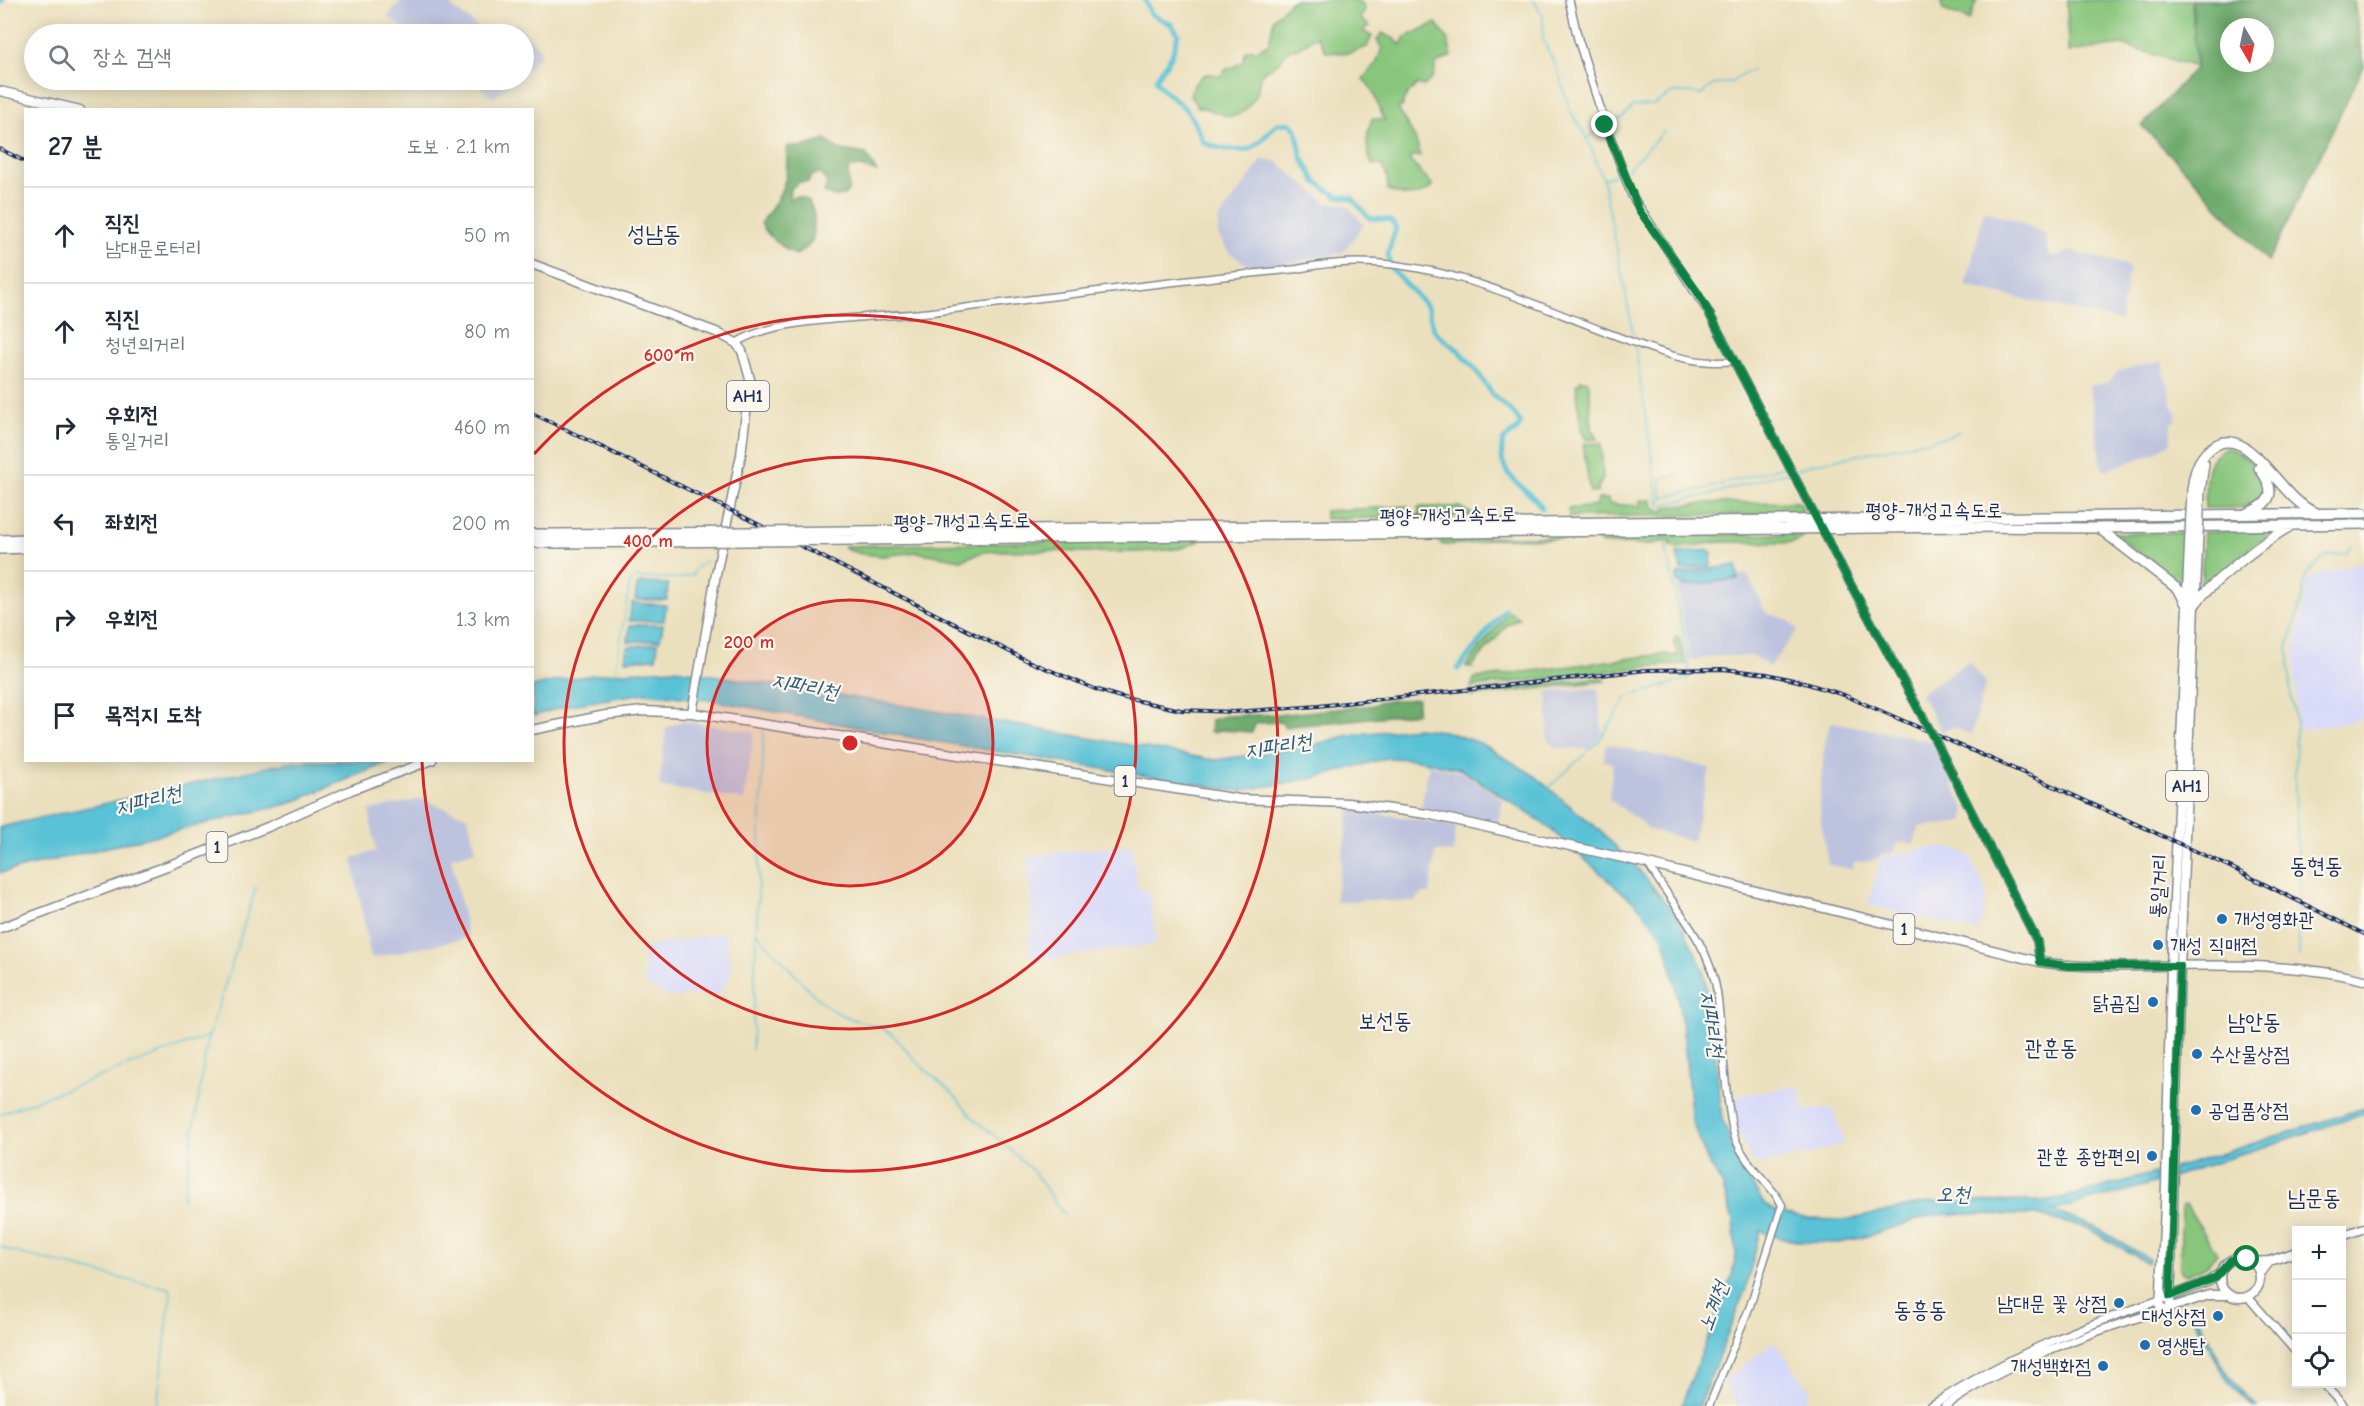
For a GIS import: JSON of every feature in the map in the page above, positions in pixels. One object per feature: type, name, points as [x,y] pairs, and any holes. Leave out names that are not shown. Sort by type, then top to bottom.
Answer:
[{"type":"highway","points":[[2191,606],[2196,470],[2204,456],[2217,444],[2231,441],[2253,453],[2296,502],[2320,513]]},
{"type":"highway","points":[[2196,491],[2203,468],[2213,453],[2227,446],[2243,450],[2264,473],[2271,491],[2265,503],[2241,515]]},
{"type":"highway","name":"평양-개성고속도로","points":[[534,534],[559,538],[856,536],[1964,522],[2364,513]]},
{"type":"highway","name":"평양-개성고속도로","points":[[1964,522],[2098,528],[2364,524]]},
{"type":"highway","points":[[2191,606],[2206,590],[2270,539],[2293,526]]},
{"type":"highway","points":[[2098,528],[2179,590],[2191,606]]},
{"type":"highway","name":"평양-개성고속도로","points":[[534,543],[559,538]]},
{"type":"highway","points":[[0,540],[24,539]]},
{"type":"highway","points":[[0,549],[24,548]]},
{"type":"main road","points":[[1569,0],[1578,39],[1606,126],[1639,210],[1698,293],[1934,738],[2037,941],[2040,962]]},
{"type":"main road","points":[[0,91],[72,108]]},
{"type":"main road","points":[[534,265],[716,332],[736,343]]},
{"type":"main road","name":"AH1","points":[[692,713],[716,574],[741,455],[748,398],[750,379],[747,362],[736,343]]},
{"type":"main road","name":"통일거리","points":[[2160,1311],[2191,606]]},
{"type":"main road","name":"1","points":[[534,730],[625,713],[644,711],[692,713],[1239,799],[1348,803],[1427,814],[1632,860],[2040,962],[2069,966],[2306,969],[2364,980]]},
{"type":"main road","name":"1","points":[[0,928],[268,827],[351,790],[427,762]]},
{"type":"main road","name":"통일거리","points":[[2170,1308],[2175,966]]},
{"type":"main road","points":[[2346,1235],[2364,1228]]},
{"type":"main road","points":[[1931,1406],[1968,1383],[2043,1343],[2209,1281],[2220,1273],[2231,1260],[2242,1258],[2252,1262],[2270,1261],[2292,1253]]},
{"type":"main road","points":[[1944,1406],[2020,1362],[2075,1338],[2209,1295],[2248,1297],[2256,1290],[2260,1274],[2270,1261]]},
{"type":"main road","points":[[2252,1262],[2260,1274]]},
{"type":"main road","points":[[2220,1273],[2220,1283],[2229,1295]]},
{"type":"main road","points":[[2248,1297],[2292,1347]]},
{"type":"main road","points":[[2328,1388],[2344,1406]]},
{"type":"street","points":[[736,343],[759,332],[802,324],[1012,303],[1297,269],[1331,262],[1410,265],[1450,274],[1676,357],[1722,363],[1734,361]]},
{"type":"street","points":[[1648,864],[1664,891],[1688,922],[1709,965],[1717,991],[1723,1068],[1735,1138],[1757,1175],[1777,1194],[1782,1205],[1750,1306],[1709,1406]]},
{"type":"shaded area","points":[[402,0],[443,0],[474,24],[398,24],[388,16]]},
{"type":"shaded area","points":[[534,43],[542,52],[534,61]]},
{"type":"shaded area","points":[[483,90],[503,90],[493,98]]},
{"type":"shaded area","points":[[1262,160],[1276,161],[1327,203],[1347,205],[1364,225],[1342,253],[1254,269],[1228,252],[1218,234],[1218,220]]},
{"type":"shaded area","points":[[1984,210],[2020,222],[2046,235],[2048,256],[2056,257],[2069,251],[2124,264],[2129,269],[2121,321],[1966,286]]},
{"type":"shaded area","points":[[2162,361],[2173,407],[2177,411],[2176,421],[2171,422],[2171,443],[2152,454],[2103,471],[2089,386],[2106,383],[2119,371]]},
{"type":"shaded area","points":[[2364,562],[2364,717],[2352,722],[2300,730],[2298,729],[2294,655],[2308,577]]},
{"type":"shaded area","points":[[1738,564],[1739,575],[1748,575],[1766,613],[1788,620],[1798,630],[1769,667],[1754,656],[1720,656],[1690,660],[1675,573]]},
{"type":"shaded area","points":[[1969,661],[1986,683],[1971,735],[1953,727],[1942,732],[1920,694]]},
{"type":"shaded area","points":[[1598,688],[1602,735],[1589,749],[1558,748],[1548,741],[1548,692]]},
{"type":"shaded area","points":[[682,721],[754,732],[744,800],[659,786],[666,728]]},
{"type":"shaded area","points":[[1830,723],[1931,741],[1966,811],[1963,822],[1919,827],[1914,844],[1897,843],[1894,853],[1883,854],[1872,861],[1854,862],[1853,869],[1828,865],[1821,823],[1820,795],[1824,747]]},
{"type":"shaded area","points":[[1607,744],[1710,768],[1693,841],[1651,830],[1609,799],[1613,763],[1603,761]]},
{"type":"shaded area","points":[[1429,765],[1460,772],[1503,800],[1498,822],[1421,809]]},
{"type":"shaded area","points":[[421,799],[468,817],[476,851],[451,857],[468,938],[371,958],[352,858],[376,851],[369,810]]},
{"type":"shaded area","points":[[1350,809],[1456,826],[1453,853],[1435,851],[1430,894],[1422,894],[1414,902],[1365,900],[1335,902]]},
{"type":"shaded area","points":[[1131,845],[1138,888],[1148,889],[1157,944],[1032,961],[1028,939],[1032,931],[1028,856]]},
{"type":"shaded area","points":[[1925,848],[1952,848],[1969,855],[1986,891],[1986,903],[1978,931],[1868,905],[1881,858]]},
{"type":"shaded area","points":[[724,932],[732,973],[719,994],[671,997],[645,985],[643,948]]},
{"type":"shaded area","points":[[1799,1086],[1804,1111],[1820,1108],[1833,1110],[1845,1143],[1811,1154],[1760,1164],[1753,1162],[1741,1139],[1734,1116],[1733,1096]]},
{"type":"shaded area","points":[[1774,1341],[1810,1390],[1807,1403],[1804,1406],[1739,1406],[1725,1384],[1726,1380]]},
{"type":"green space","points":[[1292,0],[1354,0],[1362,3],[1365,9],[1360,19],[1370,26],[1365,28],[1364,32],[1372,36],[1367,47],[1350,53],[1326,52],[1317,36],[1297,49],[1292,48],[1278,63],[1263,73],[1256,96],[1241,113],[1229,116],[1198,107],[1190,96],[1197,81],[1207,74],[1221,76],[1225,70],[1242,63],[1246,51],[1252,49],[1256,51],[1269,43],[1274,18]]},
{"type":"green space","points":[[1940,0],[1977,0],[1969,20],[1943,10]]},
{"type":"green space","points":[[2067,0],[2192,0],[2196,67],[2122,45],[2068,52]]},
{"type":"green space","points":[[2192,0],[2354,0],[2364,66],[2268,262],[2189,174],[2142,126],[2196,67]]},
{"type":"green space","points":[[1436,23],[1447,38],[1452,56],[1436,64],[1433,78],[1424,86],[1417,84],[1403,100],[1403,106],[1398,108],[1419,149],[1420,156],[1413,156],[1409,160],[1432,184],[1431,188],[1420,194],[1399,194],[1388,190],[1387,177],[1382,165],[1372,165],[1368,153],[1368,131],[1372,119],[1385,120],[1371,88],[1363,79],[1376,64],[1382,48],[1377,40],[1382,33],[1395,39],[1400,45],[1405,37]]},
{"type":"green space","points":[[826,140],[838,149],[866,154],[877,172],[860,167],[850,167],[849,190],[840,196],[834,197],[824,192],[827,182],[819,173],[811,176],[808,182],[799,182],[790,189],[789,199],[797,196],[804,198],[811,207],[814,219],[812,241],[796,255],[776,242],[761,223],[782,188],[787,172],[788,146],[802,147]]},
{"type":"green space","points":[[1580,380],[1586,380],[1589,384],[1592,429],[1597,439],[1586,440],[1581,429],[1576,384],[1580,383]]},
{"type":"green space","points":[[1601,443],[1603,479],[1598,492],[1590,493],[1583,444]]},
{"type":"green space","points":[[2225,448],[2240,453],[2253,464],[2263,479],[2267,495],[2246,506],[2205,508],[2209,465],[2212,458]]},
{"type":"green space","points":[[1598,499],[1608,499],[1609,504],[1640,506],[1640,500],[1652,500],[1652,504],[1659,512],[1664,511],[1666,507],[1707,503],[1798,502],[1801,504],[1803,514],[1569,517],[1568,509],[1597,506]]},
{"type":"green space","points":[[1408,506],[1412,515],[1420,515],[1418,507],[1459,507],[1476,516],[1325,519],[1325,511]]},
{"type":"green space","points":[[2274,530],[2201,588],[2204,532]]},
{"type":"green space","points":[[2114,533],[2184,533],[2182,589]]},
{"type":"green space","points":[[1803,534],[1803,538],[1793,543],[1719,542],[1678,548],[1671,546],[1669,540],[1646,545],[1607,544],[1591,536]]},
{"type":"green space","points":[[1582,536],[1587,540],[1493,538],[1478,543],[1443,545],[1435,538]]},
{"type":"green space","points":[[1198,538],[1199,542],[1160,551],[998,551],[983,552],[961,560],[917,552],[883,556],[862,554],[848,550],[844,546]]},
{"type":"green space","points":[[1509,611],[1519,618],[1507,625],[1472,668],[1466,666]]},
{"type":"green space","points":[[1676,636],[1679,637],[1686,664],[1471,687],[1474,679],[1478,678],[1663,654],[1678,656],[1674,641]]},
{"type":"green space","points":[[1604,677],[1605,681],[1471,696],[1471,692]]},
{"type":"green space","points":[[1418,699],[1417,713],[1285,727],[1281,722],[1256,723],[1252,732],[1221,730],[1214,733],[1210,731],[1211,720],[1224,716],[1286,714],[1373,705],[1383,701]]},
{"type":"green space","points":[[2186,1205],[2217,1253],[2205,1267],[2187,1275],[2182,1273],[2180,1268],[2182,1206]]},
{"type":"water","points":[[1709,550],[1712,553],[1711,566],[1681,570],[1677,553]]},
{"type":"water","points":[[1736,565],[1738,579],[1685,586],[1677,581],[1679,574]]},
{"type":"water","points":[[640,583],[668,584],[667,600],[635,600],[637,585]]},
{"type":"water","points":[[632,603],[666,605],[664,621],[629,621]]},
{"type":"water","points":[[630,625],[663,625],[660,640],[628,642]]},
{"type":"water","points":[[658,643],[656,658],[625,660],[627,647]]},
{"type":"water","points":[[675,669],[924,709],[1215,760],[1303,748],[1349,735],[1416,728],[1444,731],[1480,743],[1532,774],[1599,830],[1638,869],[1677,916],[1703,968],[1712,1020],[1722,1119],[1741,1167],[1764,1204],[1775,1211],[1808,1219],[1848,1220],[1929,1202],[2051,1201],[2192,1163],[2364,1108],[2364,1114],[2154,1183],[2052,1211],[2095,1227],[2149,1259],[2147,1263],[2087,1228],[2035,1215],[1950,1214],[1929,1216],[1838,1243],[1803,1242],[1780,1238],[1760,1231],[1746,1288],[1699,1406],[1681,1406],[1732,1276],[1736,1254],[1733,1221],[1722,1184],[1707,1160],[1692,1121],[1683,1029],[1675,982],[1661,926],[1542,822],[1460,769],[1414,759],[1387,758],[1315,778],[1238,791],[921,739],[711,700],[644,693],[566,706],[534,716],[534,687],[585,676]]},
{"type":"water","points":[[389,762],[288,804],[0,873],[0,827],[281,764]]},
{"type":"water","points":[[2196,1313],[2229,1375],[2257,1406],[2252,1406],[2229,1383],[2192,1315]]},
{"type":"waterway","points":[[1145,0],[1151,14],[1171,24],[1178,34],[1172,55],[1156,79],[1161,88],[1190,114],[1203,142],[1220,148],[1244,150],[1256,145],[1277,124],[1289,123],[1296,129],[1302,158],[1316,182],[1337,196],[1352,198],[1369,218],[1385,219],[1394,224],[1396,228],[1388,253],[1390,267],[1428,308],[1436,333],[1458,350],[1476,370],[1492,394],[1516,416],[1520,423],[1518,429],[1503,440],[1503,464],[1514,480],[1542,508]]},
{"type":"waterway","points":[[1533,0],[1543,15],[1543,40],[1558,71],[1571,113],[1586,135],[1603,179],[1635,342]]},
{"type":"waterway","points":[[1607,125],[1623,117],[1633,106],[1653,105],[1673,93],[1689,92],[1700,95],[1713,85],[1732,82],[1742,74],[1753,70]]},
{"type":"waterway","points":[[1587,138],[1603,127]]},
{"type":"waterway","points":[[1626,171],[1664,131]]},
{"type":"waterway","points":[[1603,179],[1621,173]]},
{"type":"waterway","points":[[1635,346],[1660,510]]},
{"type":"waterway","points":[[1794,470],[1813,464],[1950,436],[1959,431]]},
{"type":"waterway","points":[[1660,502],[1664,497],[1708,488],[1784,466]]},
{"type":"waterway","points":[[1661,505],[1716,493],[1790,471]]},
{"type":"waterway","points":[[1662,499],[1660,479],[1680,474]]},
{"type":"waterway","points":[[1547,789],[1599,741],[1627,697],[1688,679],[1689,664],[1665,541]]},
{"type":"waterway","points":[[2300,898],[2295,791],[2296,721],[2291,695],[2288,646],[2302,598],[2306,574],[2328,555],[2346,554],[2352,546]]},
{"type":"waterway","points":[[615,673],[630,583],[635,578],[680,578],[693,575],[695,569],[706,561]]},
{"type":"waterway","points":[[1458,669],[1505,609]]},
{"type":"waterway","points":[[752,1050],[764,731]]},
{"type":"waterway","points":[[183,1199],[207,1042],[256,887]]},
{"type":"waterway","points":[[2298,905],[2299,957]]},
{"type":"waterway","name":"지파리천","points":[[1646,911],[1668,938]]},
{"type":"waterway","points":[[756,932],[815,996],[833,1011],[880,1027],[893,1035],[914,1059],[955,1096],[974,1119],[1034,1172],[1065,1216]]},
{"type":"waterway","points":[[0,1114],[208,1036]]},
{"type":"waterway","points":[[0,1246],[10,1251],[169,1288],[170,1301],[157,1406]]},
{"type":"railway","points":[[0,149],[24,161]]},
{"type":"railway","points":[[534,414],[1028,661],[1120,697],[1181,710],[1234,712],[1318,706],[1646,670],[1723,669],[1767,674],[1844,695],[2042,781],[2228,866],[2364,934]]},
{"type":"place","name":"개성영화관","points":[[2222,919]]},
{"type":"place","name":"개성 직매점","points":[[2158,945]]},
{"type":"place","name":"닭곰집","points":[[2153,1002]]},
{"type":"place","name":"수산물상점","points":[[2197,1054]]},
{"type":"place","name":"공업품상점","points":[[2196,1110]]},
{"type":"place","name":"관훈 종합편의","points":[[2152,1156]]},
{"type":"place","name":"남대문 꽃 상점","points":[[2119,1303]]},
{"type":"place","name":"대성상점","points":[[2218,1316]]},
{"type":"place","name":"영생탑","points":[[2145,1345]]},
{"type":"place","name":"개성백화점","points":[[2103,1366]]},
{"type":"district","name":"성남동","points":[[654,233]]},
{"type":"district","name":"동현동","points":[[2316,865]]},
{"type":"district","name":"보선동","points":[[1385,1020]]},
{"type":"district","name":"남안동","points":[[2254,1021]]},
{"type":"district","name":"관훈동","points":[[2051,1047]]},
{"type":"district","name":"남문동","points":[[2314,1197]]},
{"type":"district","name":"동흥동","points":[[1920,1309]]},
{"type":"route","points":[[1605,125],[1639,210],[1698,293],[1976,817],[2037,941],[2040,962],[2069,966],[2180,966],[2170,1296],[2215,1278],[2222,1267],[2231,1260],[2247,1259]]},
{"type":"water label","name":"오천","points":[[1953,1194]]},
{"type":"water label","name":"노계천","points":[[1713,1306]]}]
